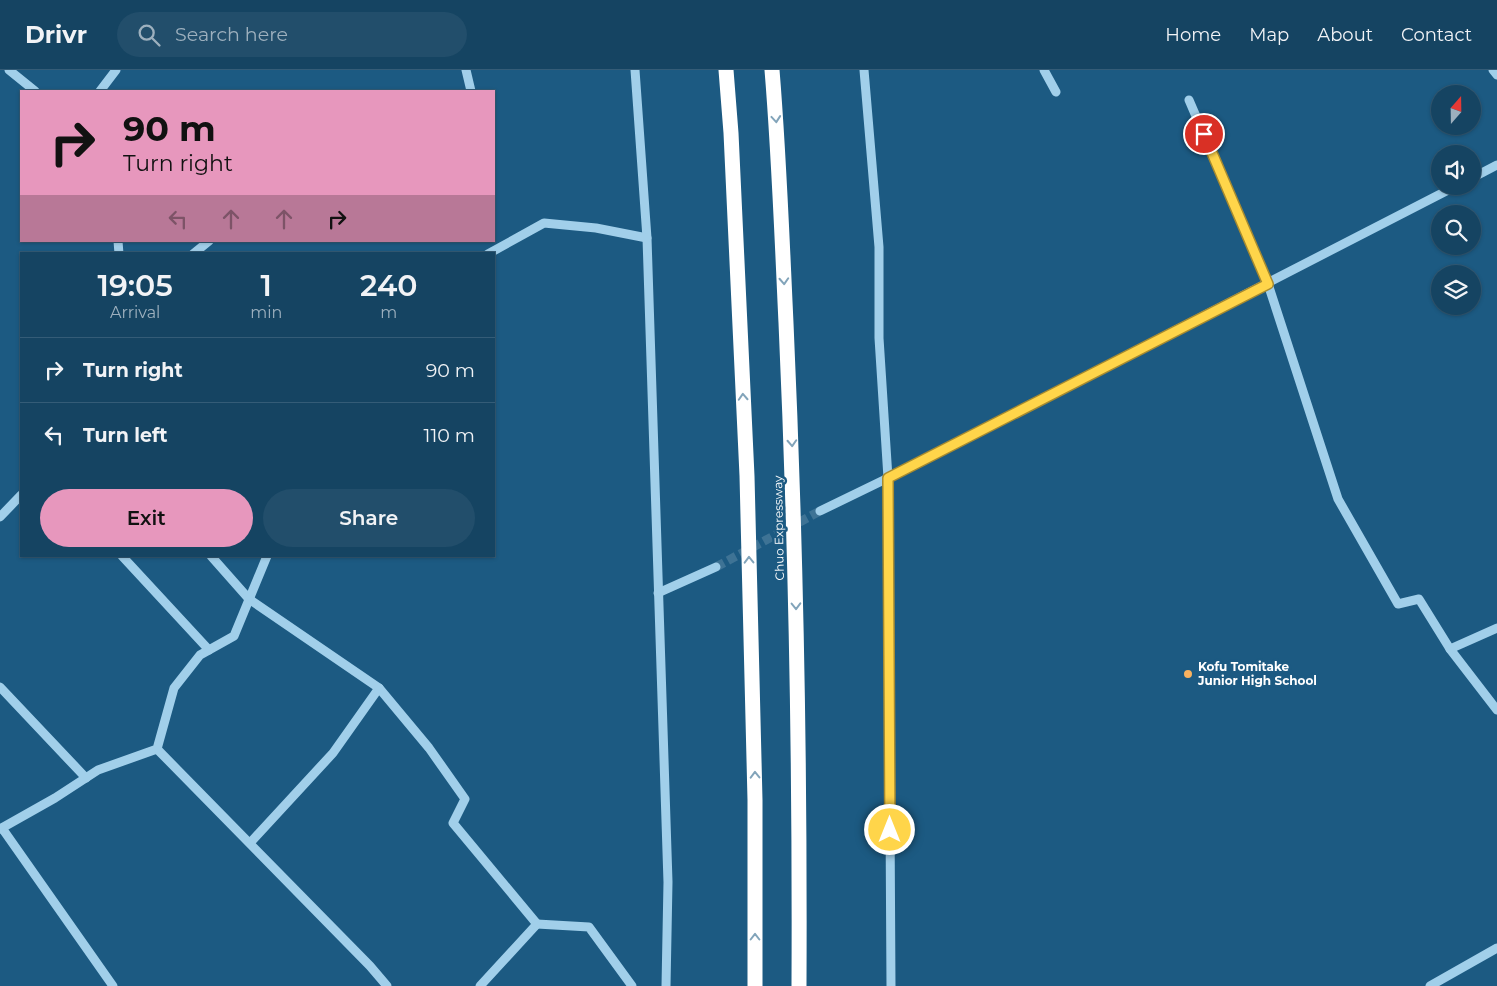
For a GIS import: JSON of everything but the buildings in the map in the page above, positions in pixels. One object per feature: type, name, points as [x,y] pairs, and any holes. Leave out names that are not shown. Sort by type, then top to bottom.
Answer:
[{"type":"highway","points":[[726,70],[731,133],[747,476],[755,800],[755,986]]},
{"type":"highway","name":"Chuo Expressway","points":[[772,70],[778,140],[793,474],[799,807],[799,986]]},
{"type":"street","points":[[9,70],[34,90]]},
{"type":"street","points":[[101,90],[116,70]]},
{"type":"street","points":[[466,70],[471,90]]},
{"type":"street","points":[[635,70],[647,238],[668,882],[666,986]]},
{"type":"street","points":[[864,70],[879,247],[879,338],[888,478],[891,986]]},
{"type":"street","points":[[1044,70],[1056,92]]},
{"type":"street","points":[[1493,70],[1497,75]]},
{"type":"street","points":[[1190,100],[1268,284],[1338,500],[1398,604],[1418,598],[1450,649],[1497,710]]},
{"type":"street","points":[[1481,173],[1497,165]]},
{"type":"street","points":[[820,512],[1439,195]]},
{"type":"street","points":[[492,252],[544,223],[596,228],[647,238]]},
{"type":"street","points":[[195,252],[208,242]]},
{"type":"street","points":[[0,517],[20,496]]},
{"type":"street","points":[[123,557],[209,650]]},
{"type":"street","points":[[212,557],[249,600],[379,688],[429,748],[465,799],[454,823],[537,924],[589,927],[632,986]]},
{"type":"street","points":[[157,749],[174,688],[200,655],[234,636],[267,557]]},
{"type":"street","points":[[658,593],[716,567]]},
{"type":"street","points":[[1450,649],[1497,628]]},
{"type":"street","points":[[0,687],[86,778]]},
{"type":"street","points":[[250,843],[333,753],[379,688]]},
{"type":"street","points":[[113,986],[1,829],[98,770],[157,749]]},
{"type":"street","points":[[157,749],[370,966],[387,986]]},
{"type":"street","points":[[480,986],[537,924]]},
{"type":"street","points":[[1436,985],[1497,948]]},
{"type":"tunnel","points":[[716,567],[820,511]]},
{"type":"place","name":"Kofu Tomitake Junior High School","points":[[1188,674]]},
{"type":"route","points":[[890,830],[888,478],[1268,284],[1204,134]]}]
